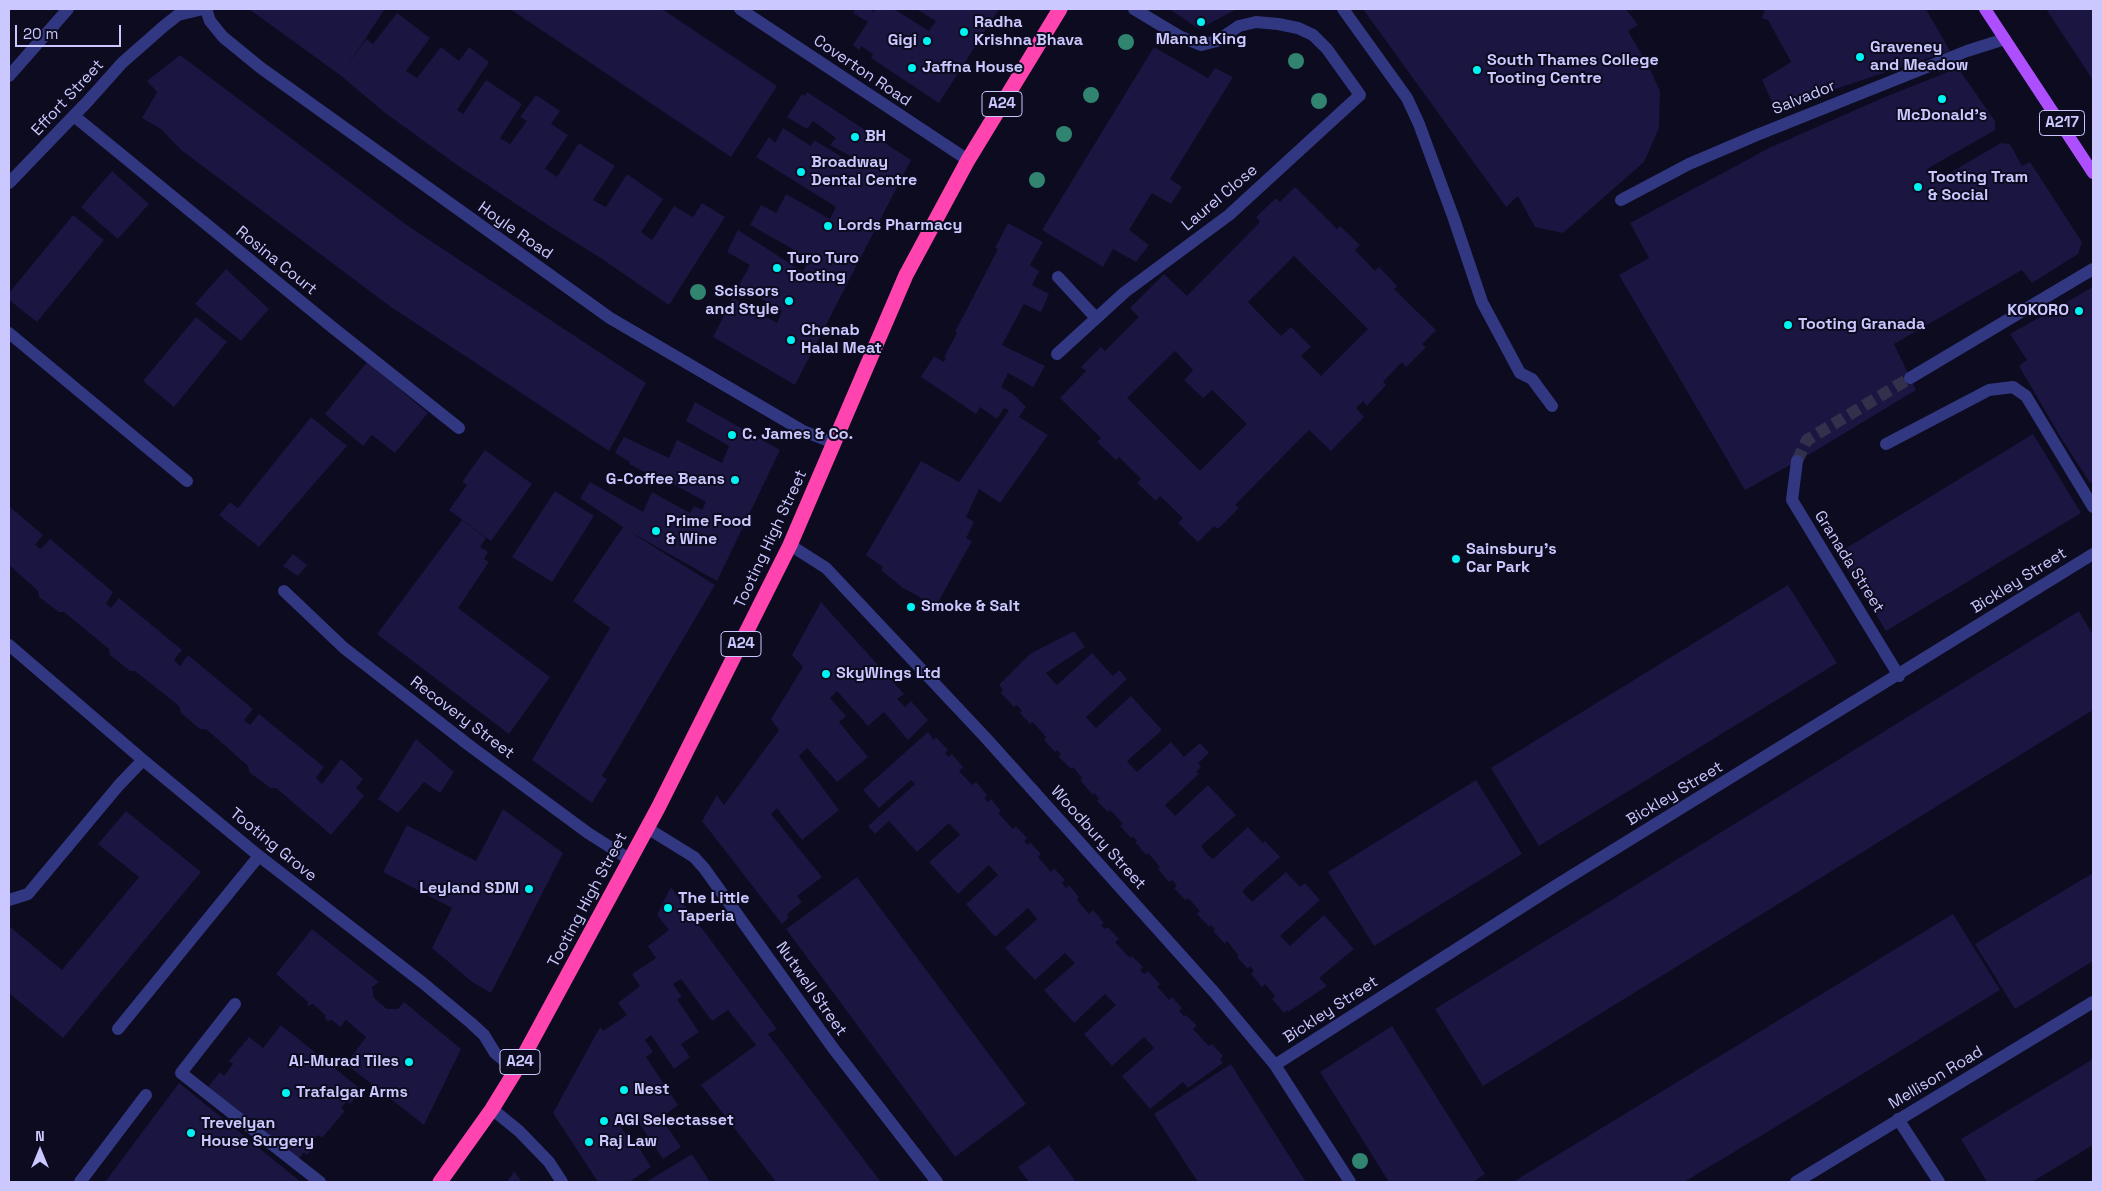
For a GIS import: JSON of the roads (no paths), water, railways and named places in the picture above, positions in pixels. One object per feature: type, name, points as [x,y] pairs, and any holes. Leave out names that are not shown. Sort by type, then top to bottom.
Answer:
[{"type":"highway","name":"Tooting High Street","points":[[440,1182],[492,1109],[516,1070],[647,828],[790,545],[906,275],[968,160],[1060,9]]},
{"type":"main road","name":"A217","points":[[1985,9],[2093,173]]},
{"type":"street","points":[[9,76],[68,9]]},
{"type":"street","name":"Effort Street","points":[[9,183],[122,63],[178,15],[205,9]]},
{"type":"street","name":"Hoyle Road","points":[[205,9],[210,20],[223,37],[261,68],[610,318],[803,432],[834,443]]},
{"type":"street","name":"Coverton Road","points":[[740,9],[968,160]]},
{"type":"street","name":"Laurel Close","points":[[1057,354],[1125,292],[1230,215],[1360,95],[1327,50],[1313,35],[1298,28],[1256,22],[1239,26],[1217,41],[1202,45],[1179,36],[1134,9]]},
{"type":"street","points":[[1344,9],[1407,98],[1419,124],[1454,219],[1482,302],[1520,372],[1532,379],[1552,406]]},
{"type":"street","name":"Salvador","points":[[1621,200],[1690,164],[1757,135],[1967,51],[2005,39]]},
{"type":"street","name":"Rosina Court","points":[[74,116],[459,428]]},
{"type":"street","points":[[1910,378],[2093,269]]},
{"type":"street","points":[[1058,277],[1096,318]]},
{"type":"street","points":[[9,333],[187,481]]},
{"type":"street","points":[[1886,444],[1990,390],[2013,387],[2026,396],[2093,507]]},
{"type":"street","name":"Granada Street","points":[[1797,461],[1792,500],[1899,676]]},
{"type":"street","name":"Woodbury Street","points":[[790,545],[826,568],[985,737],[1214,992],[1275,1065],[1350,1182]]},
{"type":"street","name":"Bickley Street","points":[[1275,1065],[1554,886],[1899,676],[2093,554]]},
{"type":"street","name":"Recovery Street","points":[[284,591],[360,661],[588,833],[629,860]]},
{"type":"street","name":"Tooting Grove","points":[[9,645],[143,760],[260,856],[437,994],[484,1034],[495,1053],[516,1070]]},
{"type":"street","points":[[9,900],[28,894],[119,785],[143,760]]},
{"type":"street","name":"Nutwell Street","points":[[647,828],[694,856],[704,868],[832,1048],[938,1182]]},
{"type":"street","points":[[118,1029],[260,856]]},
{"type":"street","name":"Mellison Road","points":[[1796,1182],[2093,1002]]},
{"type":"street","points":[[235,1004],[181,1074],[320,1182]]},
{"type":"street","points":[[80,1182],[146,1095]]},
{"type":"street","points":[[492,1109],[519,1131],[549,1162],[562,1182]]},
{"type":"street","points":[[1898,1120],[1939,1182]]},
{"type":"tunnel","points":[[1797,461],[1807,440],[1910,378]]},
{"type":"place","name":"Manna King","points":[[1201,22]]},
{"type":"place","name":"Radha Krishna Bhava","points":[[964,32]]},
{"type":"place","name":"Gigi","points":[[927,41]]},
{"type":"place","name":"Graveney and Meadow","points":[[1860,57]]},
{"type":"place","name":"Jaffna House","points":[[912,68]]},
{"type":"place","name":"South Thames College Tooting Centre","points":[[1477,70]]},
{"type":"place","name":"McDonald's","points":[[1942,99]]},
{"type":"place","name":"BH","points":[[855,137]]},
{"type":"place","name":"Broadway Dental Centre","points":[[801,172]]},
{"type":"place","name":"Tooting Tram & Social","points":[[1918,187]]},
{"type":"place","name":"Lords Pharmacy","points":[[828,226]]},
{"type":"place","name":"Turo Turo Tooting","points":[[777,268]]},
{"type":"place","name":"Scissors and Style","points":[[789,301]]},
{"type":"place","name":"KOKORO","points":[[2079,311]]},
{"type":"place","name":"Tooting Granada","points":[[1788,325]]},
{"type":"place","name":"Chenab Halal Meat","points":[[791,340]]},
{"type":"place","name":"C. James & Co.","points":[[732,435]]},
{"type":"place","name":"G-Coffee Beans","points":[[735,480]]},
{"type":"place","name":"Prime Food & Wine","points":[[656,531]]},
{"type":"place","name":"Sainsbury's Car Park","points":[[1456,559]]},
{"type":"place","name":"Smoke & Salt","points":[[911,607]]},
{"type":"place","name":"SkyWings Ltd","points":[[826,674]]},
{"type":"place","name":"Leyland SDM","points":[[529,889]]},
{"type":"place","name":"The Little Taperia","points":[[668,908]]},
{"type":"place","name":"Al-Murad Tiles","points":[[409,1062]]},
{"type":"place","name":"Nest","points":[[624,1090]]},
{"type":"place","name":"Trafalgar Arms","points":[[286,1093]]},
{"type":"place","name":"AGI Selectasset","points":[[604,1121]]},
{"type":"place","name":"Trevelyan House Surgery","points":[[191,1133]]},
{"type":"place","name":"Raj Law","points":[[589,1142]]}]
